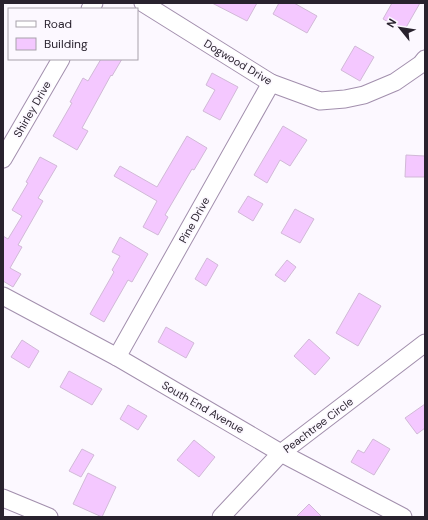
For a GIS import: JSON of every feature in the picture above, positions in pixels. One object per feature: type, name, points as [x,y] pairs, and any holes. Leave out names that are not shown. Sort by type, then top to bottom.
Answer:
[{"type":"street","name":"Dogwood Drive","points":[[143,3],[271,83],[320,101],[345,99],[364,95],[395,82],[421,64],[425,58]]},
{"type":"street","name":"Shirley Drive","points":[[3,159],[60,60]]},
{"type":"street","name":"Pine Drive","points":[[117,357],[271,83]]},
{"type":"street","name":"South End Avenue","points":[[3,296],[117,357],[281,453],[403,517]]},
{"type":"street","name":"Peachtree Circle","points":[[221,517],[281,453],[425,343]]},
{"type":"street","points":[[3,498],[49,517]]},
{"type":"building","points":[[212,3],[257,3],[247,21]]},
{"type":"building","points":[[279,3],[294,3],[317,16],[307,33],[273,14]]},
{"type":"building","points":[[392,3],[420,3],[404,31],[383,19]]},
{"type":"building","points":[[355,46],[374,57],[360,81],[341,70]]},
{"type":"building","points":[[100,60],[121,60],[112,76],[111,75],[82,128],[88,131],[77,150],[53,136],[72,103],[70,102],[83,78],[88,81]]},
{"type":"building","points":[[212,73],[238,87],[220,120],[203,111],[215,90],[206,85]]},
{"type":"building","points":[[283,126],[307,140],[290,166],[280,160],[267,183],[254,175]]},
{"type":"building","points":[[187,136],[207,148],[194,170],[192,169],[165,215],[168,217],[158,235],[143,227],[157,201],[114,176],[120,166],[157,187]]},
{"type":"building","points":[[406,155],[425,156],[425,177],[405,177]]},
{"type":"building","points":[[40,157],[57,166],[38,198],[43,201],[18,245],[22,247],[10,268],[21,274],[13,287],[3,281],[3,236],[8,239],[22,216],[12,210],[28,183],[26,182]]},
{"type":"building","points":[[248,196],[263,204],[253,221],[238,212]]},
{"type":"building","points":[[295,209],[314,219],[300,243],[281,233]]},
{"type":"building","points":[[120,237],[148,254],[132,282],[128,280],[104,322],[90,314],[114,272],[112,270],[120,256],[112,252]]},
{"type":"building","points":[[207,258],[218,265],[206,286],[195,279]]},
{"type":"building","points":[[287,260],[296,267],[285,282],[275,275]]},
{"type":"building","points":[[359,293],[381,306],[358,346],[336,333]]},
{"type":"building","points":[[166,327],[194,343],[186,358],[158,342]]},
{"type":"building","points":[[309,339],[330,358],[315,375],[294,356]]},
{"type":"building","points":[[22,340],[39,351],[29,368],[11,357]]},
{"type":"building","points":[[69,371],[102,389],[92,405],[60,387]]},
{"type":"building","points":[[425,404],[425,428],[417,434],[405,418]]},
{"type":"building","points":[[128,405],[147,416],[138,430],[120,419]]},
{"type":"building","points":[[373,439],[390,449],[374,475],[351,462],[358,450],[364,453]]},
{"type":"building","points":[[194,440],[215,457],[199,477],[177,460]]},
{"type":"building","points":[[82,449],[94,455],[81,477],[69,471]]},
{"type":"building","points":[[88,473],[116,487],[102,517],[73,504]]},
{"type":"building","points":[[309,504],[322,517],[296,517]]}]
